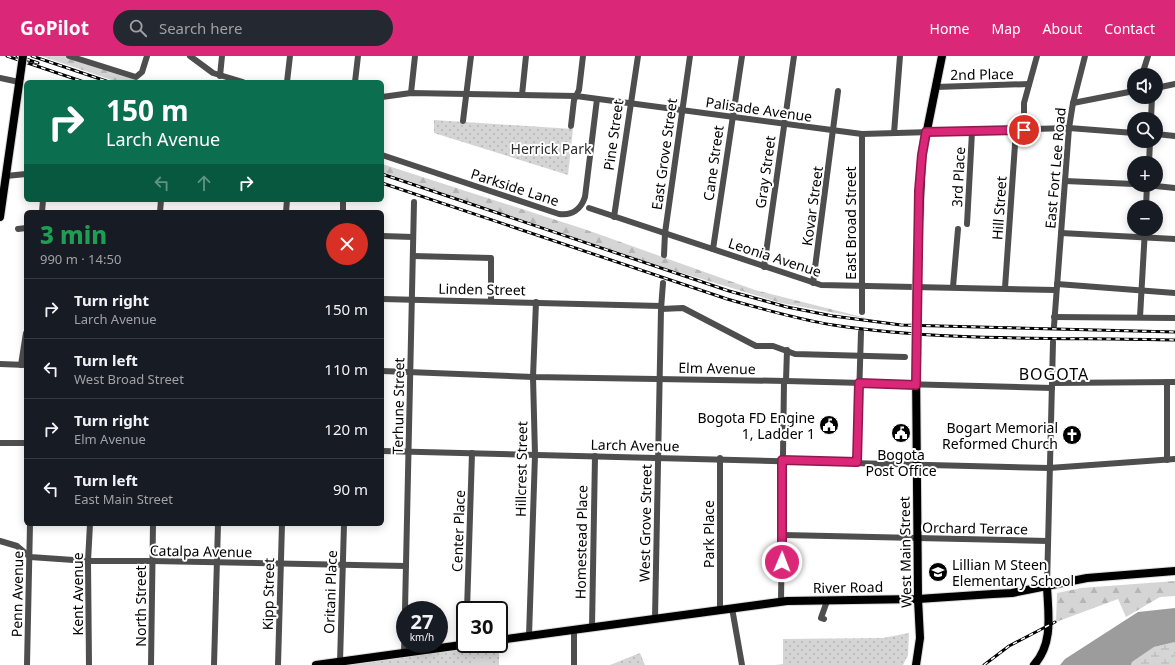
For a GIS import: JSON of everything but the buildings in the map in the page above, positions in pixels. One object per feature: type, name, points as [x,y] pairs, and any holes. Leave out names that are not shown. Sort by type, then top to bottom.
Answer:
[{"type":"main road","points":[[0,217],[23,56]]},
{"type":"main road","name":"West Main Street","points":[[916,665],[920,638],[917,539],[916,367],[920,171],[926,132],[942,56]]},
{"type":"main road","name":"River Road","points":[[508,639],[781,602],[918,599],[1012,593],[1087,578],[1175,571]]},
{"type":"main road","points":[[1034,665],[1043,654],[1048,640],[1047,586]]},
{"type":"main road","points":[[316,665],[404,653]]},
{"type":"street","points":[[69,56],[136,77],[139,76],[147,56]]},
{"type":"street","points":[[190,56],[206,69],[220,76],[235,80]]},
{"type":"street","points":[[220,76],[222,56]]},
{"type":"street","points":[[287,80],[290,56]]},
{"type":"street","points":[[355,80],[358,56]]},
{"type":"street","points":[[411,93],[415,56]]},
{"type":"street","points":[[463,122],[471,56]]},
{"type":"street","points":[[522,95],[526,56]]},
{"type":"street","points":[[571,126],[576,96],[579,90],[582,56]]},
{"type":"street","name":"Pine Street","points":[[614,217],[638,56]]},
{"type":"street","name":"East Grove Street","points":[[664,255],[665,234],[690,56]]},
{"type":"street","name":"Cane Street","points":[[713,249],[742,56]]},
{"type":"street","name":"Gray Street","points":[[764,267],[794,56]]},
{"type":"street","points":[[894,133],[900,56]]},
{"type":"street","points":[[1024,130],[1024,103],[1038,56]]},
{"type":"street","name":"East Fort Lee Road","points":[[1054,326],[1069,128],[1073,103],[1085,56]]},
{"type":"street","points":[[1144,68],[1148,56]]},
{"type":"street","points":[[0,78],[19,80]]},
{"type":"street","name":"2nd Place","points":[[936,87],[1029,84]]},
{"type":"street","points":[[1163,87],[1175,84]]},
{"type":"street","name":"Kovar Street","points":[[813,283],[838,91]]},
{"type":"street","name":"Palisade Avenue","points":[[384,97],[411,93],[576,96],[732,118],[862,134],[1069,128],[1127,132]]},
{"type":"street","points":[[1073,103],[1127,93]]},
{"type":"street","name":"Parkside Lane","points":[[384,156],[559,214],[570,214],[578,209],[584,197],[597,99]]},
{"type":"street","name":"Hill Street","points":[[1005,288],[1016,130]]},
{"type":"street","name":"3rd Place","points":[[967,224],[972,132]]},
{"type":"street","name":"East Broad Street","points":[[862,134],[862,312]]},
{"type":"street","points":[[1163,135],[1175,136]]},
{"type":"street","points":[[6,176],[24,174]]},
{"type":"street","points":[[1065,181],[1127,184]]},
{"type":"street","points":[[1163,187],[1175,188]]},
{"type":"street","name":"Terhune Street","points":[[405,601],[414,202]]},
{"type":"street","name":"Leonia Avenue","points":[[589,208],[813,283],[862,286],[1005,288],[1057,287],[1141,290],[1175,293]]},
{"type":"street","points":[[18,229],[24,228]]},
{"type":"street","points":[[953,287],[958,229]]},
{"type":"street","points":[[1061,233],[1175,239]]},
{"type":"street","points":[[384,236],[414,237]]},
{"type":"street","points":[[1140,317],[1144,238]]},
{"type":"street","points":[[413,256],[491,258],[491,301]]},
{"type":"street","name":"West Grove Street","points":[[655,619],[659,378],[663,283]]},
{"type":"street","name":"Linden Street","points":[[384,299],[582,303],[683,308],[756,346],[774,346],[796,354],[859,357],[905,357]]},
{"type":"street","name":"Hillcrest Street","points":[[529,636],[535,455],[533,377],[536,302]]},
{"type":"street","points":[[1054,317],[1175,318]]},
{"type":"street","points":[[857,462],[859,357],[861,332]]},
{"type":"street","points":[[1047,586],[1049,468],[1054,342]]},
{"type":"street","points":[[781,602],[783,535],[782,460],[787,350]]},
{"type":"street","points":[[0,364],[24,365]]},
{"type":"street","name":"Elm Avenue","points":[[384,371],[533,377],[659,378],[916,385],[1052,386],[1175,382]]},
{"type":"street","points":[[1167,382],[1167,460]]},
{"type":"street","points":[[0,443],[24,443]]},
{"type":"street","name":"Larch Avenue","points":[[384,451],[720,458],[1049,468],[1175,459]]},
{"type":"street","name":"Center Place","points":[[467,601],[472,453]]},
{"type":"street","name":"Homestead Place","points":[[592,627],[595,456]]},
{"type":"street","name":"Park Place","points":[[720,458],[720,610]]},
{"type":"street","name":"Penn Avenue","points":[[27,665],[30,526]]},
{"type":"street","name":"Kent Avenue","points":[[89,665],[88,562],[90,526]]},
{"type":"street","name":"North Street","points":[[151,665],[153,526]]},
{"type":"street","points":[[214,665],[218,526]]},
{"type":"street","name":"Kipp Street","points":[[278,665],[282,526]]},
{"type":"street","name":"Oritani Place","points":[[340,662],[344,526]]},
{"type":"street","name":"Orchard Terrace","points":[[783,535],[1048,541]]},
{"type":"street","points":[[0,541],[17,546],[30,557]]},
{"type":"street","name":"Catalpa Avenue","points":[[30,557],[88,562],[152,561],[406,566]]},
{"type":"street","points":[[824,619],[821,618],[828,600]]},
{"type":"street","points":[[732,608],[742,665]]},
{"type":"street","points":[[574,630],[574,665]]},
{"type":"green space","points":[[41,56],[67,56],[138,80],[112,80]]},
{"type":"green space","name":"Herrick Park","points":[[434,120],[573,129],[568,175],[434,133]]},
{"type":"green space","points":[[558,142],[570,144],[568,154],[557,152]]},
{"type":"green space","points":[[384,165],[587,230],[755,290],[874,320],[781,303],[662,267],[384,173]]},
{"type":"green space","points":[[1175,581],[1175,596],[1160,597],[1126,617],[1118,599],[1056,622],[1057,593],[1081,588]]},
{"type":"green space","points":[[909,633],[908,655],[903,665],[775,665],[783,664],[783,639],[883,638]]},
{"type":"green space","points":[[1175,642],[1175,665],[1131,665],[1132,662],[1154,647]]},
{"type":"green space","points":[[456,646],[456,653],[499,653],[499,665],[344,665],[415,653],[448,653],[448,648]]},
{"type":"green space","points":[[640,653],[645,665],[610,665]]},
{"type":"green space","points":[[488,657],[489,664],[473,665],[472,659]]},
{"type":"shaded area","points":[[1175,608],[1175,642],[1154,647],[1132,662],[1131,665],[1060,665],[1065,659],[1138,612]]},
{"type":"railway","points":[[7,56],[78,80]]},
{"type":"railway","points":[[17,56],[38,63]]},
{"type":"railway","points":[[32,56],[103,80]]},
{"type":"railway","points":[[384,175],[729,291],[787,307],[833,316],[901,325],[1175,332]]},
{"type":"railway","points":[[384,184],[727,299],[780,314],[820,323],[918,334],[1004,338],[1175,340]]},
{"type":"railway","points":[[984,665],[1009,646],[1055,622]]},
{"type":"place","name":"Bogota FD Engine 1, Ladder 1","points":[[829,425]]},
{"type":"place","name":"Bogota Post Office","points":[[901,433]]},
{"type":"place","name":"Bogart Memorial Reformed Church","points":[[1072,435]]},
{"type":"place","name":"Lillian M Steen Elementary School","points":[[938,572]]},
{"type":"district","name":"BOGOTA","points":[[1054,374]]},
{"type":"route","points":[[782,562],[782,460],[857,462],[859,383],[916,385],[919,191],[920,171],[926,132],[1024,130]]}]
